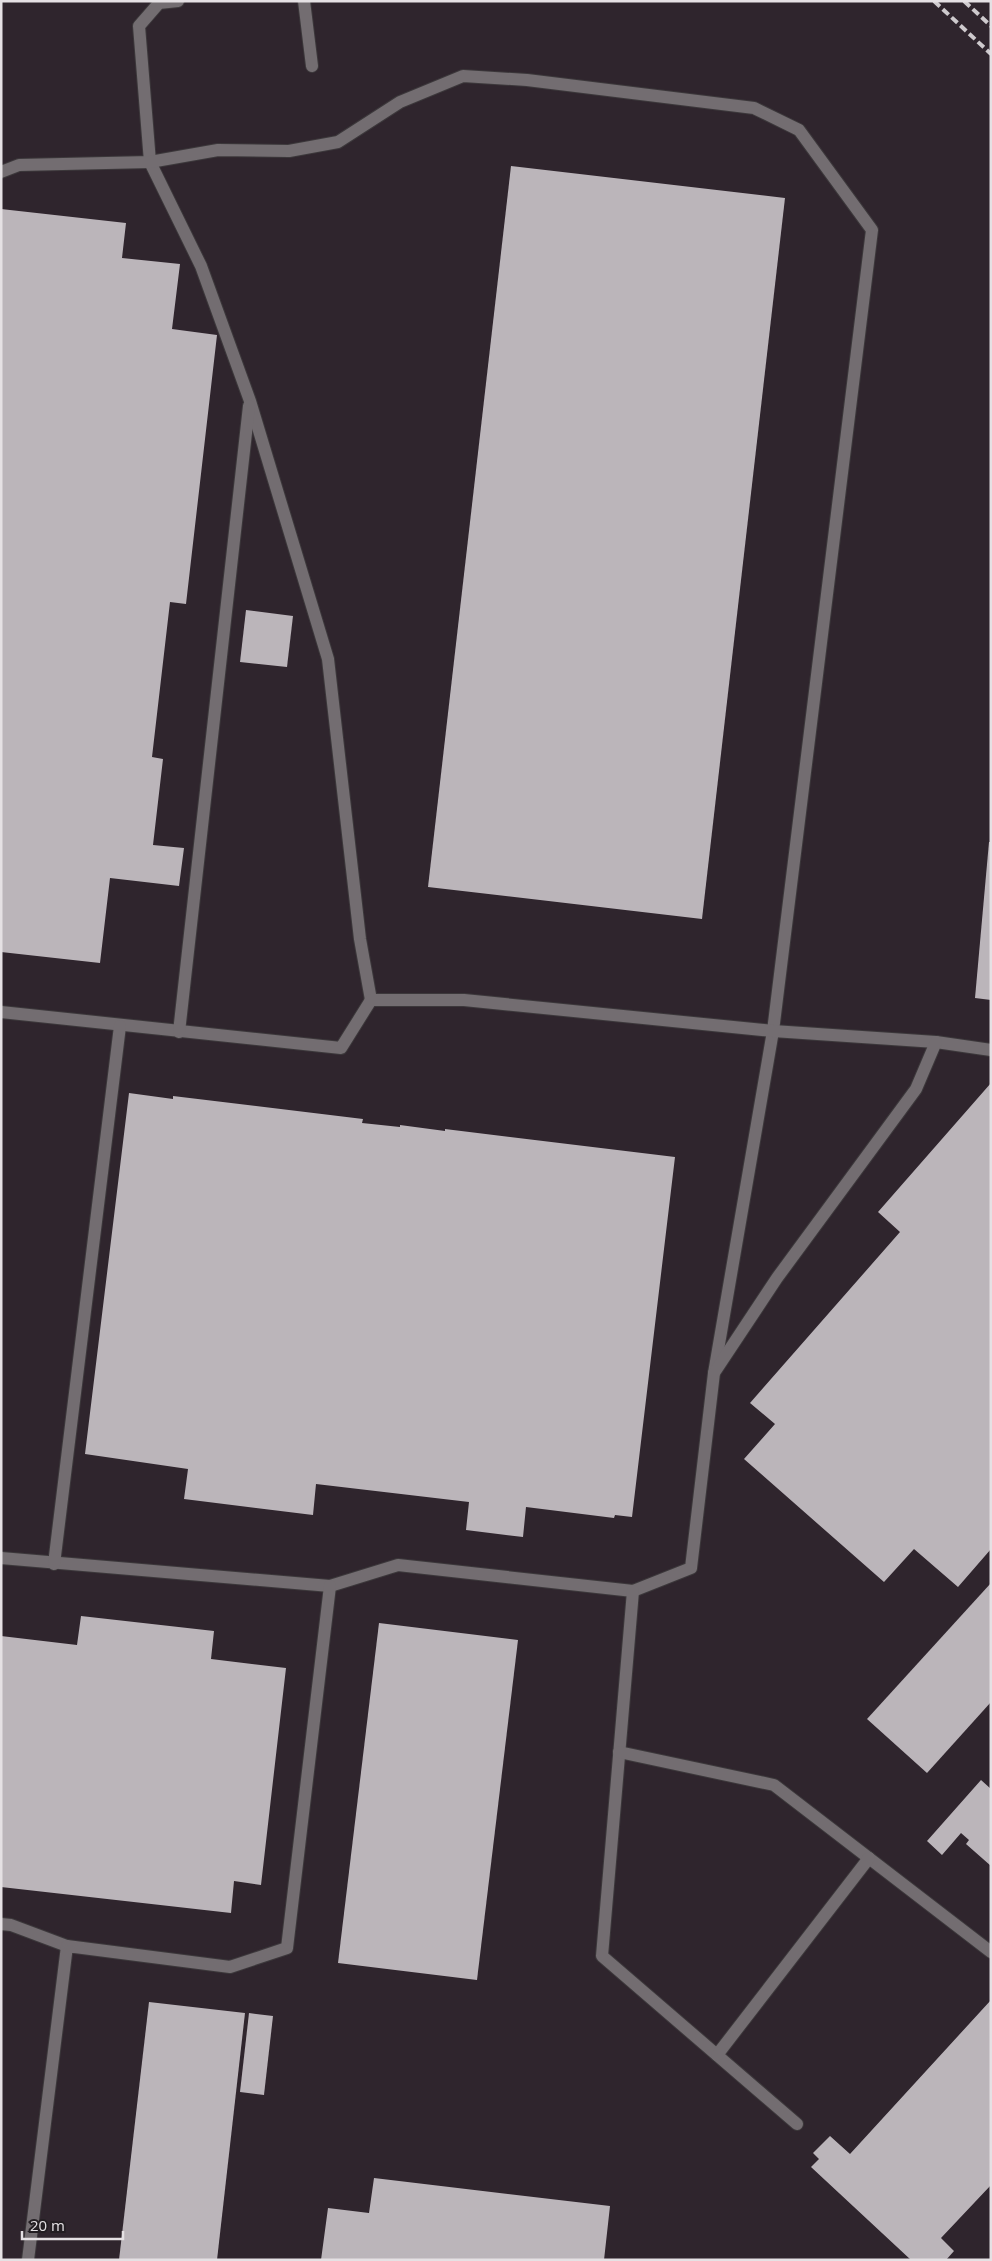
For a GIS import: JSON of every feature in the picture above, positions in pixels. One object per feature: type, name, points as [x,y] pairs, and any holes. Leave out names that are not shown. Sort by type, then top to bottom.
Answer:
[{"type":"lane","points":[[1,1012],[341,1048],[371,1000],[360,939],[328,659],[250,401],[201,266],[150,162],[139,26],[159,4],[178,1]]},
{"type":"lane","points":[[304,1],[312,66]]},
{"type":"lane","points":[[1,172],[19,165],[150,162],[218,150],[290,151],[338,142],[400,102],[463,76],[527,80],[754,108],[799,130],[872,230],[773,1031],[714,1373],[691,1568],[634,1591],[398,1565],[330,1586],[1,1558]]},
{"type":"lane","points":[[178,1032],[250,401]]},
{"type":"lane","points":[[371,1000],[464,1000],[773,1031],[936,1042],[991,1050]]},
{"type":"lane","points":[[54,1564],[120,1026]]},
{"type":"lane","points":[[714,1373],[777,1278],[916,1089],[936,1042]]},
{"type":"lane","points":[[1,1924],[11,1925],[67,1946],[230,1967],[287,1948],[330,1586]]},
{"type":"lane","points":[[634,1591],[602,1956],[797,2124]]},
{"type":"lane","points":[[619,1752],[774,1785],[991,1952]]},
{"type":"lane","points":[[717,2055],[869,1858]]},
{"type":"lane","points":[[28,2260],[67,1946]]},
{"type":"shaded area","points":[[1,1],[991,1],[991,2260],[1,2260]]},
{"type":"building","points":[[511,166],[785,198],[702,919],[428,887]]},
{"type":"building","points":[[1,209],[126,223],[122,258],[180,264],[172,329],[217,335],[186,604],[170,602],[152,757],[163,759],[153,845],[184,848],[179,886],[110,878],[100,963],[1,952]]},
{"type":"building","points":[[246,610],[293,616],[287,667],[240,662]]},
{"type":"building","points":[[989,842],[991,842],[991,1000],[975,998]]},
{"type":"building","points":[[991,1083],[991,1549],[958,1587],[914,1549],[884,1582],[744,1459],[775,1424],[750,1403],[900,1232],[878,1212]]},
{"type":"building","points":[[129,1093],[173,1099],[173,1096],[363,1119],[362,1123],[400,1127],[400,1125],[445,1131],[445,1129],[675,1157],[632,1517],[615,1515],[614,1518],[526,1507],[523,1537],[466,1530],[469,1502],[316,1484],[313,1515],[184,1499],[188,1469],[85,1454]]},
{"type":"building","points":[[991,1583],[991,1702],[927,1773],[867,1719]]},
{"type":"building","points":[[81,1616],[214,1631],[211,1659],[286,1668],[261,1885],[234,1881],[231,1913],[1,1887],[1,1636],[77,1645]]},
{"type":"building","points":[[379,1623],[518,1640],[477,1980],[338,1963]]},
{"type":"building","points":[[981,1780],[991,1789],[991,1866],[966,1844],[969,1840],[961,1833],[942,1855],[927,1841]]},
{"type":"building","points":[[991,2000],[991,2185],[941,2238],[954,2251],[946,2260],[911,2260],[811,2167],[819,2159],[813,2153],[830,2136],[850,2154]]},
{"type":"building","points":[[149,2002],[245,2013],[217,2260],[119,2260]]},
{"type":"building","points":[[249,2013],[273,2016],[264,2095],[240,2092]]},
{"type":"building","points":[[374,2178],[610,2206],[604,2260],[321,2260],[328,2208],[369,2213]]},
{"type":"railway","points":[[934,1],[991,54]]},
{"type":"railway","points":[[964,1],[991,26]]}]
